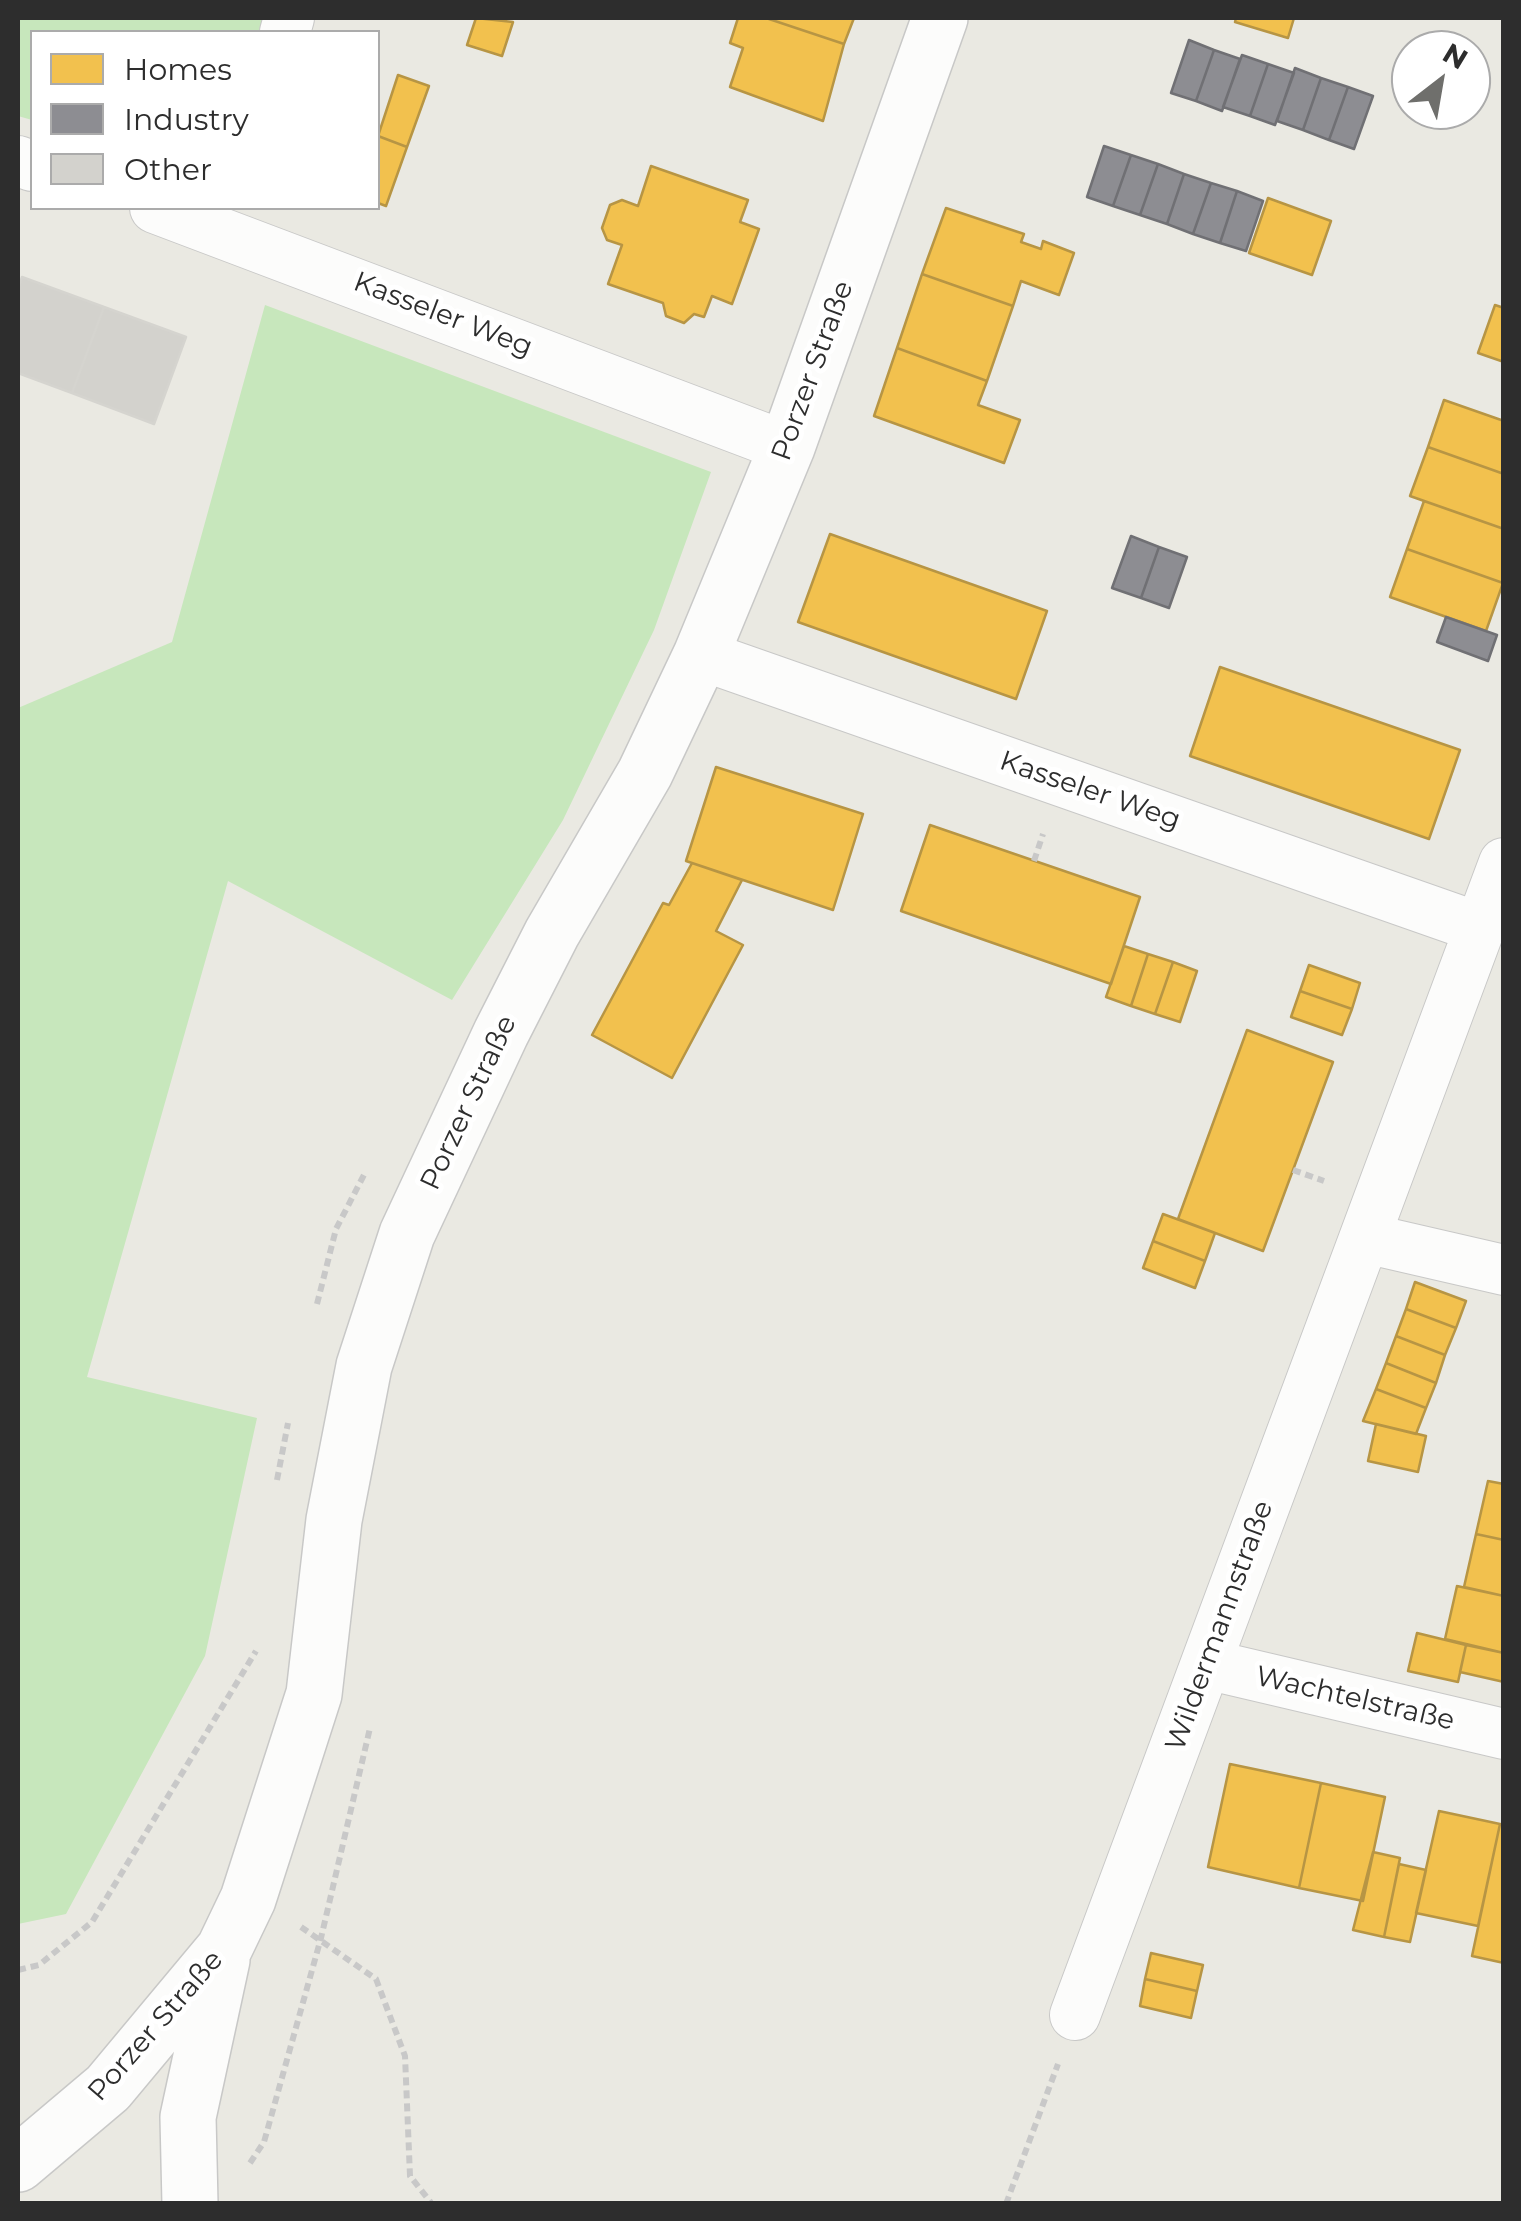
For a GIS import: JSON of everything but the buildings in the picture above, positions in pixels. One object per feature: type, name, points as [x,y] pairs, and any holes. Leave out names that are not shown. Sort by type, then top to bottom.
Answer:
[{"type":"main road","name":"Porzer Straße","points":[[18,2164],[108,2088],[224,1949],[248,1899],[314,1694],[334,1520],[364,1366],[407,1234],[501,1032],[552,934],[645,773],[701,655],[786,447],[940,18]]},
{"type":"main road","points":[[189,2198],[188,2117],[224,1949]]},
{"type":"main road","points":[[18,2195],[26,2204]]},
{"type":"street","name":"Kasseler Weg","points":[[168,210],[235,220],[786,447]]},
{"type":"street","name":"Kasseler Weg","points":[[701,655],[1480,928]]},
{"type":"street","name":"Wildermannstraße","points":[[1076,2014],[1504,863]]},
{"type":"street","points":[[1364,1238],[1504,1270]]},
{"type":"street","name":"Wachtelstraße","points":[[1206,1664],[1504,1734]]},
{"type":"path","points":[[189,2198],[236,2184],[264,2142],[321,1938],[371,1725]]},
{"type":"path","points":[[248,1899],[321,1938],[376,1979],[405,2056],[410,2176],[432,2204]]},
{"type":"path","points":[[1006,2204],[1076,2014]]},
{"type":"green space","points":[[18,18],[270,18],[267,30],[30,30],[30,119],[18,116]]},
{"type":"green space","points":[[265,305],[711,472],[654,630],[563,820],[452,1000],[228,881],[87,1377],[257,1418],[205,1656],[66,1914],[18,1924],[18,708],[172,642]]}]
